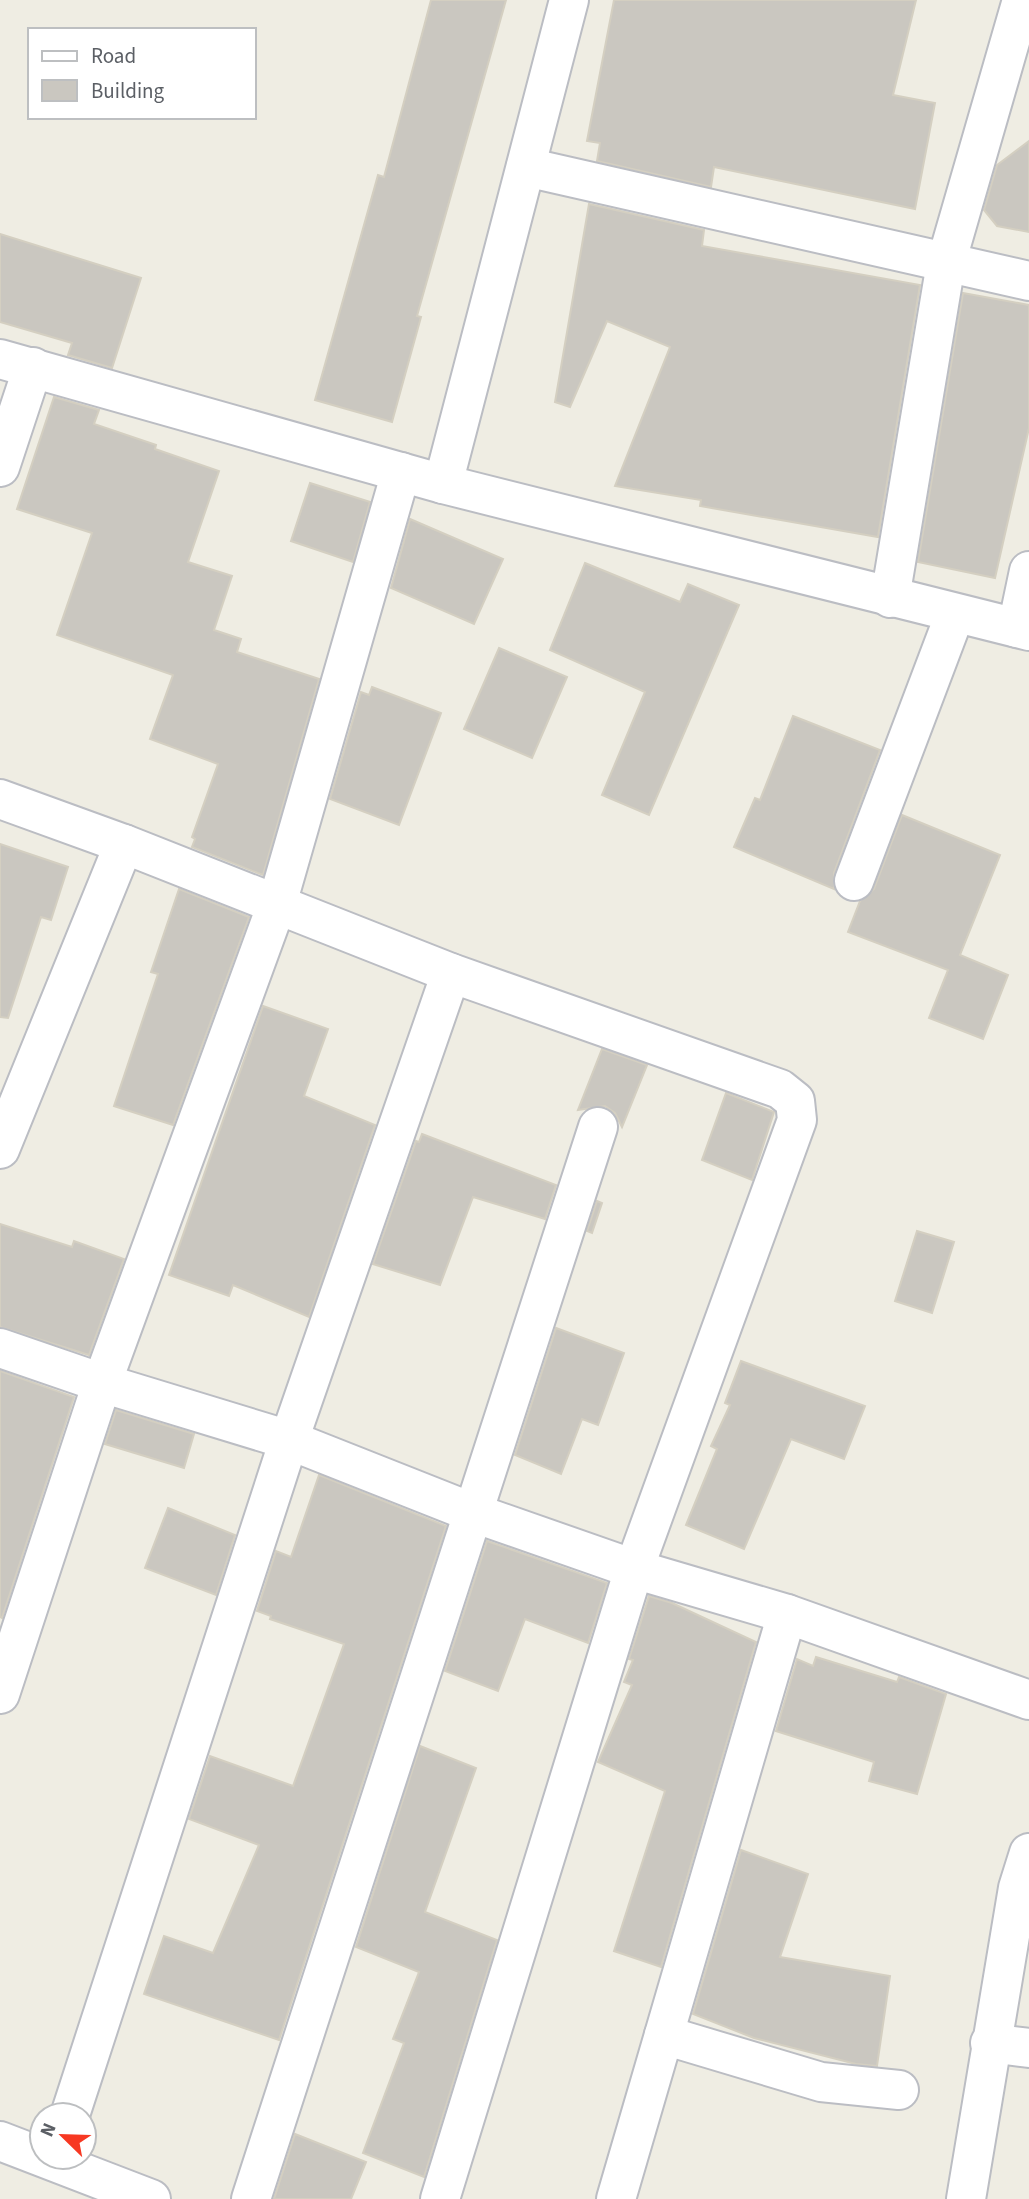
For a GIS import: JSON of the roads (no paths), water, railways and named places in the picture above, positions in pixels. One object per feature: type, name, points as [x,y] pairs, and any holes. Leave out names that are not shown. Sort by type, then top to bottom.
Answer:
[{"type":"street","points":[[443,484],[569,0]]},
{"type":"street","points":[[890,598],[946,263],[1023,0]]},
{"type":"street","points":[[526,167],[1029,281]]},
{"type":"street","points":[[0,467],[16,363],[443,484],[1023,630],[1029,571]]},
{"type":"street","points":[[0,1694],[102,1383],[277,904],[401,472]]},
{"type":"street","points":[[854,881],[955,614]]},
{"type":"street","points":[[0,799],[124,844],[451,973],[780,1089],[795,1101],[797,1121],[634,1569],[440,2199]]},
{"type":"street","points":[[0,1149],[124,844]]},
{"type":"street","points":[[75,2101],[289,1440],[451,973]]},
{"type":"street","points":[[251,2199],[471,1512],[598,1127]]},
{"type":"street","points":[[0,1348],[102,1383],[289,1440],[471,1512],[634,1569],[787,1615],[1029,1700]]},
{"type":"street","points":[[616,2199],[787,1615]]},
{"type":"street","points":[[966,2199],[1017,1888],[1029,1853]]},
{"type":"street","points":[[664,2035],[821,2082],[899,2090]]},
{"type":"street","points":[[990,2043],[1029,2048]]},
{"type":"street","points":[[0,2141],[28,2151]]},
{"type":"street","points":[[82,2171],[151,2199]]}]
